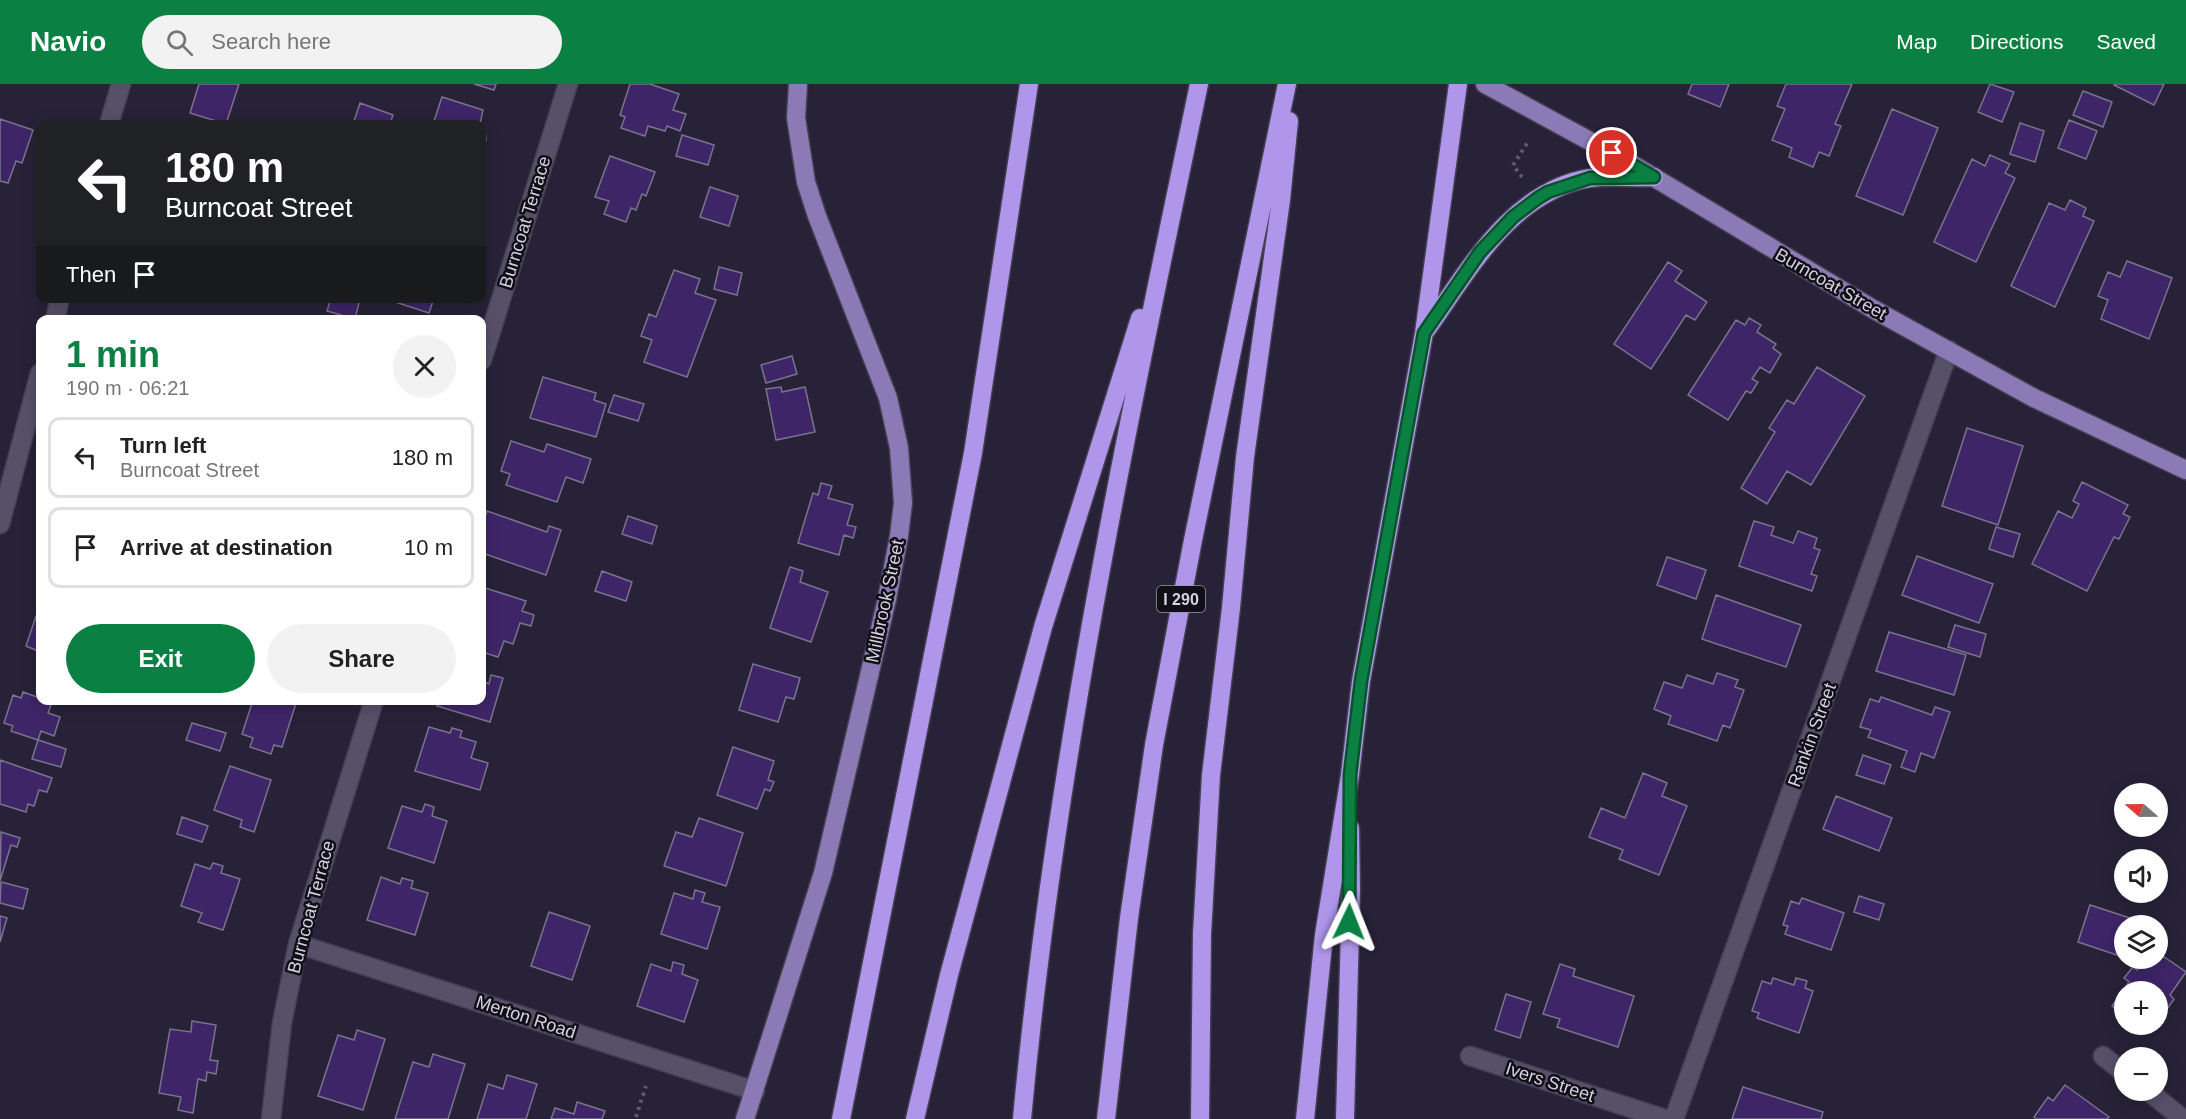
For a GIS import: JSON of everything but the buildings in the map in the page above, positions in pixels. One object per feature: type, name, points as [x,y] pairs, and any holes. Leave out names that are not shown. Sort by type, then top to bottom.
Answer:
[{"type":"highway","points":[[841,1119],[973,453],[1029,84]]},
{"type":"highway","points":[[1022,1119],[1044,917],[1087,636],[1199,84]]},
{"type":"highway","name":"I 290","points":[[1106,1119],[1129,918],[1154,745],[1193,540],[1287,84]]},
{"type":"highway","points":[[1200,1119],[1202,934],[1211,775],[1249,427],[1281,200],[1291,84]]},
{"type":"highway","points":[[1305,1119],[1324,935],[1350,775],[1361,681],[1424,333],[1458,84]]},
{"type":"highway","points":[[1424,333],[1480,252],[1513,217],[1538,198],[1548,192],[1590,178],[1654,177]]},
{"type":"highway","points":[[915,1119],[949,975],[1043,627],[1169,224]]},
{"type":"highway","points":[[1345,1119],[1351,890],[1350,775]]},
{"type":"main road","name":"Millbrook Street","points":[[745,1119],[823,873],[887,599],[903,503],[899,448],[888,398],[806,182],[796,118],[798,84]]},
{"type":"main road","name":"Burncoat Street","points":[[1485,84],[1654,177],[1864,304],[2034,398],[2186,470]]},
{"type":"street","points":[[110,120],[121,84]]},
{"type":"street","name":"Burncoat Terrace","points":[[486,347],[568,84]]},
{"type":"street","name":"Rankin Street","points":[[1674,1119],[1948,350]]},
{"type":"street","points":[[0,524],[36,388]]},
{"type":"street","name":"Burncoat Terrace","points":[[271,1119],[282,1023],[298,944],[372,705]]},
{"type":"street","name":"Merton Road","points":[[298,944],[755,1091]]},
{"type":"street","name":"Ivers Street","points":[[1470,1056],[1665,1119]]},
{"type":"street","points":[[2103,1056],[2114,1065]]},
{"type":"street","points":[[2161,1101],[2183,1119]]},
{"type":"path","points":[[1522,177],[1513,165],[1528,142]]},
{"type":"path","points":[[636,1117],[646,1086]]},
{"type":"route","points":[[1349,922],[1350,775],[1361,681],[1424,333],[1480,252],[1513,217],[1538,198],[1548,192],[1590,178],[1654,177],[1612,153]]}]
